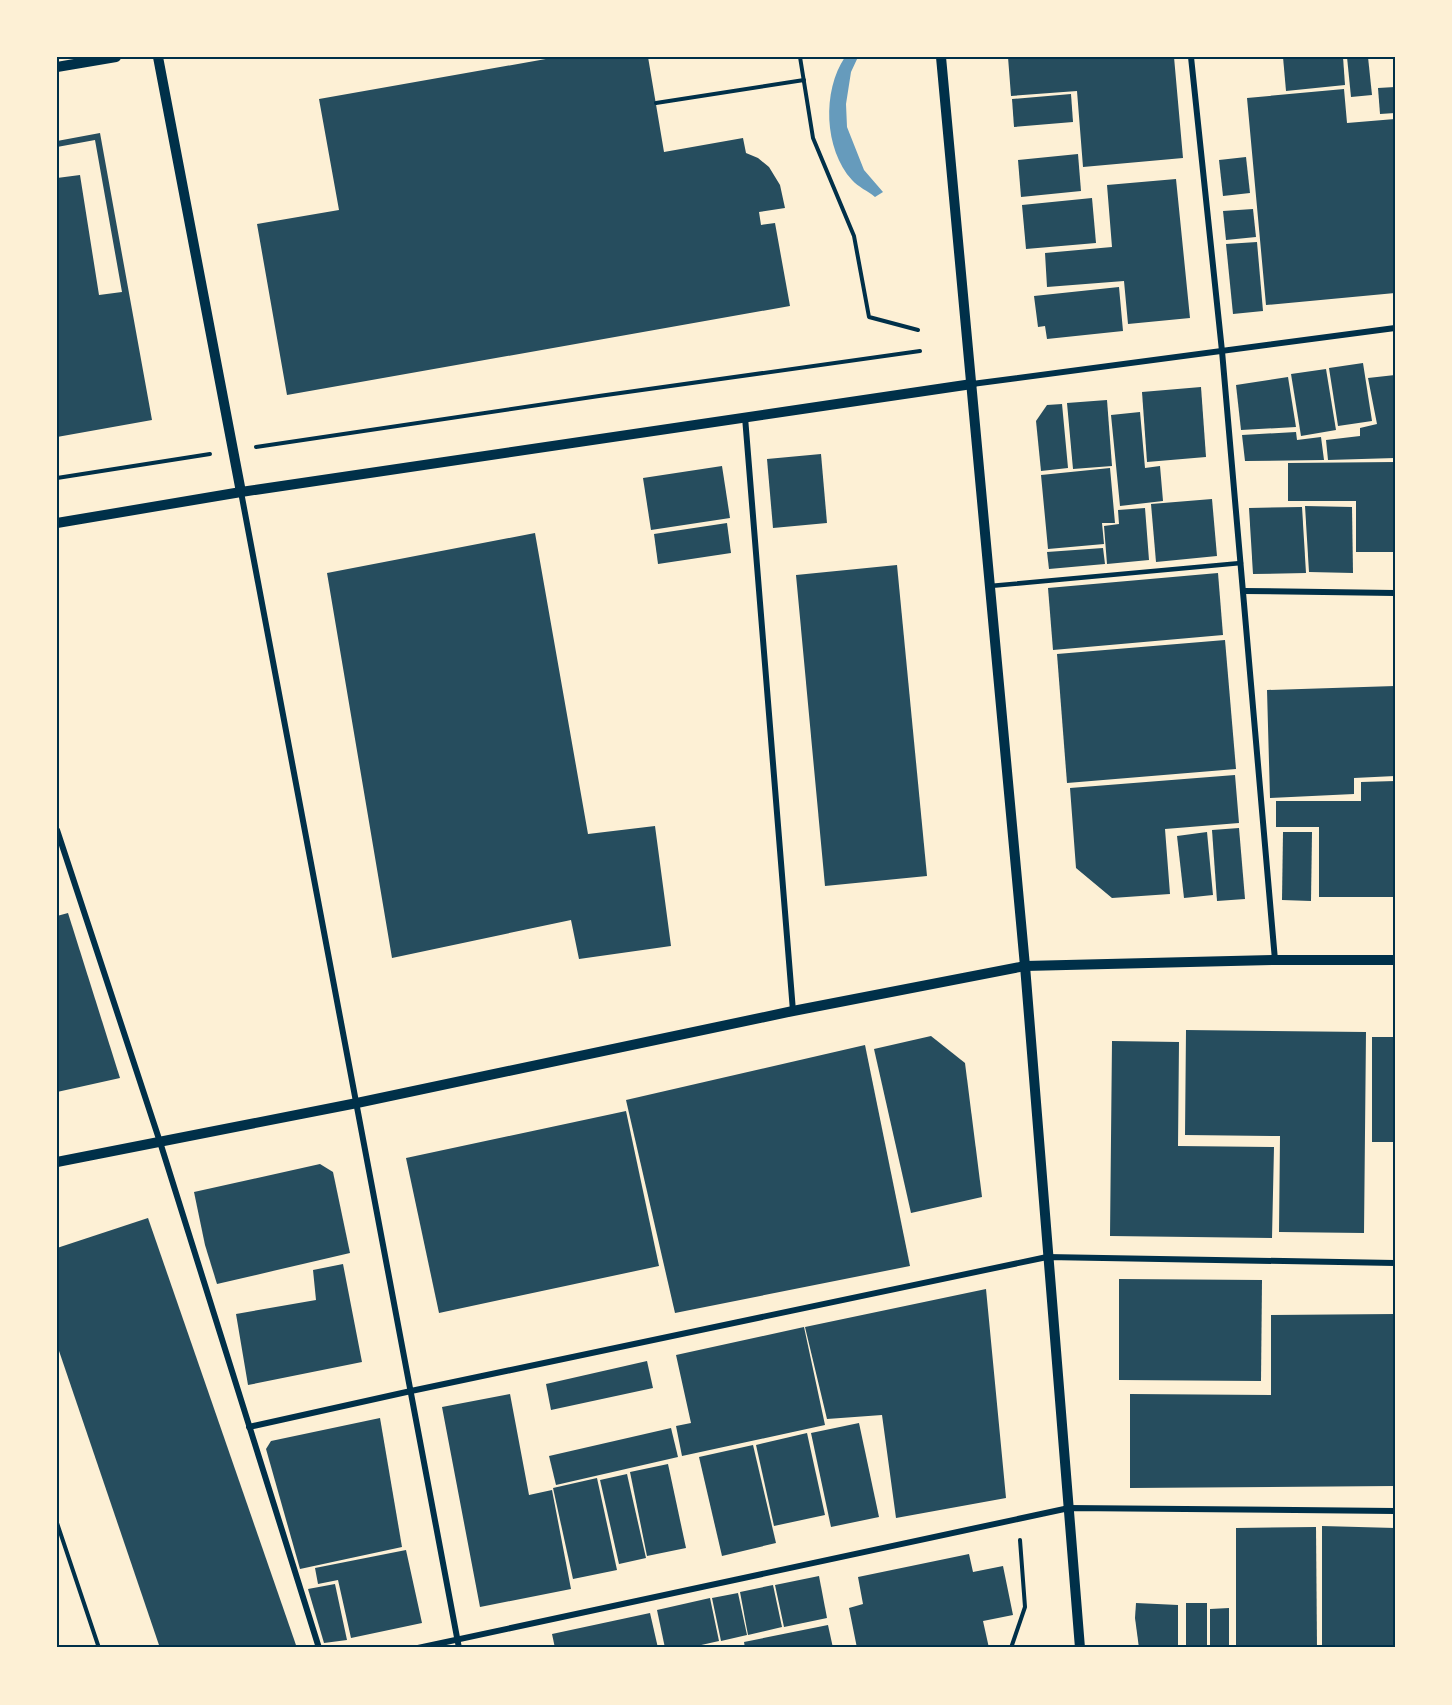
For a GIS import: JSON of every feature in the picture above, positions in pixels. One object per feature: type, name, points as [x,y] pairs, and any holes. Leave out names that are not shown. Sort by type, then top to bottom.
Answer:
[{"type":"street","points":[[57,67],[116,57]]},
{"type":"street","points":[[158,57],[459,1644]]},
{"type":"street","points":[[941,57],[1025,966],[1080,1648]]},
{"type":"street","points":[[1191,57],[1222,351],[1275,960]]},
{"type":"street","points":[[57,523],[241,492],[745,417],[972,384],[1395,328]]},
{"type":"street","points":[[745,417],[793,1011]]},
{"type":"street","points":[[1244,591],[1395,593]]},
{"type":"street","points":[[57,830],[160,1142],[319,1648]]},
{"type":"street","points":[[57,1162],[357,1103],[793,1011],[1025,966],[1275,960],[1395,960]]},
{"type":"street","points":[[249,1427],[1047,1257],[1395,1263]]},
{"type":"street","points":[[418,1648],[459,1644],[1069,1508],[1395,1510]]},
{"type":"lane","points":[[989,586],[1241,562]]},
{"type":"path","points":[[800,57],[813,138],[854,236],[869,317],[918,330]]},
{"type":"path","points":[[656,103],[804,80]]},
{"type":"path","points":[[57,478],[599,396],[920,351]]},
{"type":"path","points":[[57,1523],[99,1648]]},
{"type":"path","points":[[1011,1648],[1025,1606],[1020,1530]]},
{"type":"water","points":[[845,57],[858,57],[851,72],[846,104],[847,127],[864,170],[883,192],[875,197],[854,182],[843,167],[831,136],[829,120],[832,86]]},
{"type":"building","points":[[557,57],[648,57],[664,152],[743,138],[746,153],[758,158],[769,167],[780,185],[785,208],[759,212],[761,225],[775,223],[790,306],[287,395],[257,224],[339,210],[319,99]]},
{"type":"building","points":[[1008,57],[1174,57],[1183,158],[1083,167],[1077,91],[1011,96]]},
{"type":"building","points":[[1283,57],[1343,57],[1345,85],[1286,91]]},
{"type":"building","points":[[1347,57],[1368,57],[1372,95],[1351,97]]},
{"type":"building","points":[[1395,87],[1395,113],[1380,114],[1378,88]]},
{"type":"building","points":[[1344,89],[1347,123],[1395,119],[1395,293],[1266,305],[1247,98]]},
{"type":"building","points":[[1071,94],[1073,122],[1014,127],[1012,99]]},
{"type":"building","points":[[100,133],[152,420],[57,437],[57,178],[80,175],[99,295],[122,292],[95,140],[57,147],[57,141]]},
{"type":"building","points":[[1078,154],[1081,191],[1021,197],[1018,160]]},
{"type":"building","points":[[1246,157],[1250,193],[1223,196],[1219,160]]},
{"type":"building","points":[[1176,179],[1190,318],[1128,324],[1124,281],[1047,287],[1045,253],[1112,247],[1107,185]]},
{"type":"building","points":[[1092,198],[1096,243],[1026,249],[1022,205]]},
{"type":"building","points":[[1253,209],[1256,237],[1226,240],[1223,211]]},
{"type":"building","points":[[1257,242],[1263,311],[1233,314],[1226,244]]},
{"type":"building","points":[[1119,287],[1123,331],[1047,339],[1045,326],[1038,327],[1034,296]]},
{"type":"building","points":[[1363,363],[1372,421],[1338,426],[1329,368]]},
{"type":"building","points":[[1326,369],[1336,430],[1301,436],[1291,374]]},
{"type":"building","points":[[1395,375],[1395,458],[1328,460],[1326,440],[1360,436],[1360,428],[1377,424],[1368,378]]},
{"type":"building","points":[[1288,377],[1296,427],[1241,430],[1236,385]]},
{"type":"building","points":[[1201,387],[1206,457],[1147,462],[1142,392]]},
{"type":"building","points":[[1107,400],[1112,466],[1073,469],[1067,403]]},
{"type":"building","points":[[1062,404],[1068,468],[1041,471],[1036,421],[1047,405]]},
{"type":"building","points":[[1140,412],[1145,468],[1160,466],[1163,501],[1120,506],[1111,415]]},
{"type":"building","points":[[1296,432],[1297,440],[1321,437],[1324,460],[1245,461],[1242,435]]},
{"type":"building","points":[[821,454],[827,523],[773,528],[767,459]]},
{"type":"building","points":[[1395,462],[1395,552],[1356,552],[1356,501],[1288,501],[1288,463]]},
{"type":"building","points":[[722,466],[730,518],[651,530],[643,478]]},
{"type":"building","points":[[1110,468],[1115,523],[1102,523],[1104,544],[1048,549],[1041,475]]},
{"type":"building","points":[[1212,499],[1217,556],[1156,562],[1151,504]]},
{"type":"building","points":[[1305,506],[1352,507],[1353,573],[1309,572]]},
{"type":"building","points":[[1302,507],[1306,573],[1253,574],[1249,508]]},
{"type":"building","points":[[1145,508],[1149,560],[1107,564],[1104,526],[1119,524],[1118,510]]},
{"type":"building","points":[[727,523],[731,553],[658,564],[654,534]]},
{"type":"building","points":[[535,533],[588,834],[655,826],[671,946],[579,959],[571,920],[392,958],[327,573]]},
{"type":"building","points":[[1103,548],[1105,564],[1049,569],[1047,552]]},
{"type":"building","points":[[897,565],[927,876],[825,886],[796,575]]},
{"type":"building","points":[[1218,573],[1223,635],[1053,650],[1048,588]]},
{"type":"building","points":[[1225,640],[1236,769],[1067,783],[1057,654]]},
{"type":"building","points":[[1395,686],[1395,776],[1354,778],[1354,794],[1270,798],[1267,690]]},
{"type":"building","points":[[1235,775],[1239,823],[1165,829],[1170,894],[1112,898],[1076,868],[1070,788]]},
{"type":"building","points":[[1395,781],[1395,897],[1319,897],[1319,827],[1276,827],[1276,801],[1361,801],[1361,782]]},
{"type":"building","points":[[1239,828],[1245,899],[1217,901],[1212,830]]},
{"type":"building","points":[[1207,832],[1213,895],[1184,898],[1177,836]]},
{"type":"building","points":[[1283,832],[1312,832],[1311,901],[1282,900]]},
{"type":"building","points":[[68,913],[120,1078],[57,1092],[57,916]]},
{"type":"building","points":[[1186,1030],[1366,1032],[1364,1233],[1279,1232],[1280,1136],[1185,1135]]},
{"type":"building","points":[[931,1036],[965,1063],[982,1197],[911,1213],[874,1049]]},
{"type":"building","points":[[1372,1037],[1395,1037],[1395,1142],[1372,1142]]},
{"type":"building","points":[[1112,1041],[1179,1042],[1178,1146],[1274,1147],[1272,1238],[1110,1236]]},
{"type":"building","points":[[865,1045],[910,1266],[675,1313],[626,1100]]},
{"type":"building","points":[[626,1111],[659,1266],[439,1313],[406,1158]]},
{"type":"building","points":[[320,1164],[333,1172],[350,1253],[217,1284],[205,1245],[194,1192]]},
{"type":"building","points":[[148,1218],[297,1648],[160,1648],[57,1345],[57,1248]]},
{"type":"building","points":[[343,1264],[362,1362],[248,1385],[236,1314],[316,1300],[313,1270]]},
{"type":"building","points":[[1119,1279],[1262,1280],[1261,1381],[1119,1380]]},
{"type":"building","points":[[986,1289],[1006,1498],[896,1518],[882,1415],[827,1419],[805,1327]]},
{"type":"building","points":[[1395,1314],[1395,1486],[1130,1488],[1130,1394],[1271,1395],[1271,1315]]},
{"type":"building","points":[[804,1327],[825,1425],[682,1456],[676,1426],[691,1423],[676,1355]]},
{"type":"building","points":[[647,1361],[653,1388],[551,1410],[546,1384]]},
{"type":"building","points":[[510,1394],[529,1495],[552,1490],[571,1589],[480,1607],[442,1407]]},
{"type":"building","points":[[380,1418],[402,1547],[300,1569],[266,1449],[271,1441]]},
{"type":"building","points":[[859,1423],[879,1517],[831,1527],[811,1433]]},
{"type":"building","points":[[671,1428],[678,1457],[556,1485],[549,1456]]},
{"type":"building","points":[[807,1433],[825,1515],[774,1526],[756,1445]]},
{"type":"building","points":[[753,1445],[776,1543],[722,1556],[699,1457]]},
{"type":"building","points":[[668,1464],[686,1548],[647,1556],[630,1472]]},
{"type":"building","points":[[627,1474],[646,1558],[619,1564],[600,1480]]},
{"type":"building","points":[[597,1478],[617,1570],[573,1579],[553,1488]]},
{"type":"building","points":[[1322,1526],[1395,1528],[1395,1648],[1322,1648]]},
{"type":"building","points":[[1316,1527],[1317,1648],[1236,1648],[1236,1528]]},
{"type":"building","points":[[406,1550],[422,1623],[351,1638],[338,1580],[318,1584],[315,1568]]},
{"type":"building","points":[[969,1554],[973,1572],[1003,1566],[1013,1615],[983,1621],[989,1648],[876,1648],[875,1645],[857,1648],[849,1608],[863,1604],[858,1577]]},
{"type":"building","points":[[819,1576],[827,1618],[784,1627],[775,1585]]},
{"type":"building","points":[[335,1584],[347,1640],[324,1643],[308,1589]]},
{"type":"building","points":[[773,1585],[782,1627],[748,1635],[740,1592]]},
{"type":"building","points":[[738,1593],[747,1635],[721,1641],[712,1598]]},
{"type":"building","points":[[710,1598],[719,1641],[688,1648],[665,1648],[657,1610]]},
{"type":"building","points":[[1136,1603],[1178,1605],[1178,1648],[1139,1648],[1135,1618]]},
{"type":"building","points":[[1186,1603],[1207,1603],[1207,1648],[1186,1648]]},
{"type":"building","points":[[1229,1608],[1229,1648],[1210,1648],[1210,1609]]},
{"type":"building","points":[[650,1613],[658,1648],[555,1648],[552,1634]]},
{"type":"building","points":[[828,1625],[833,1648],[745,1648],[744,1642]]}]
